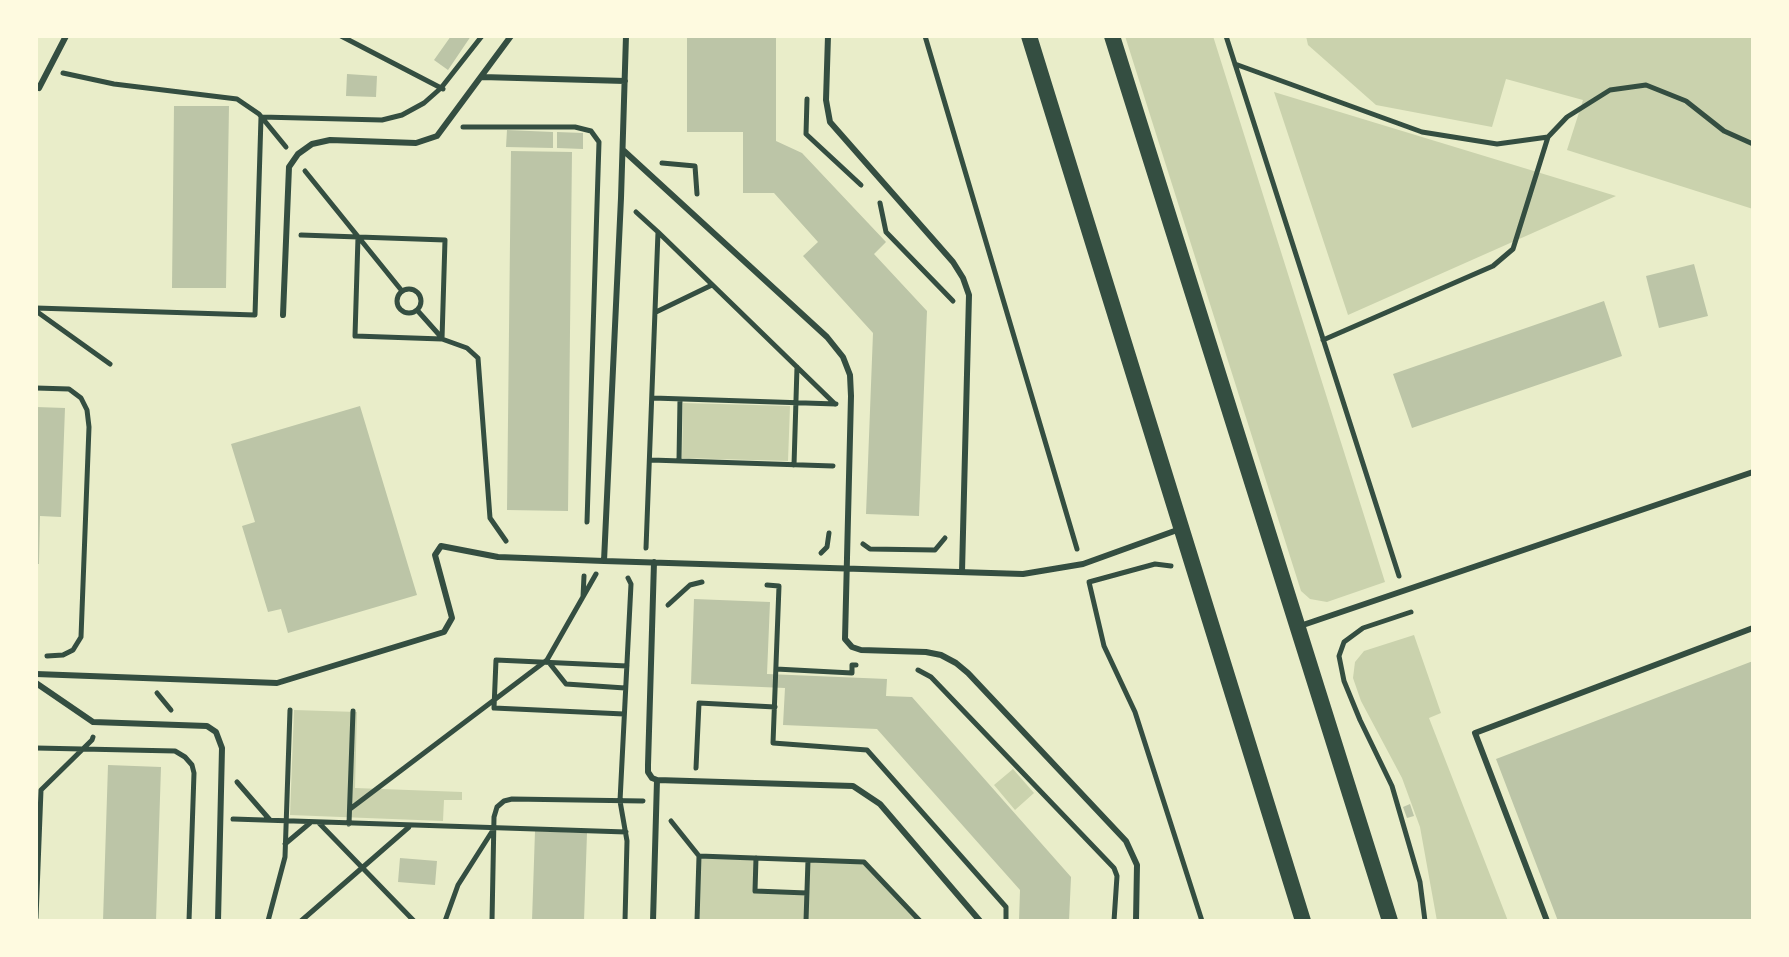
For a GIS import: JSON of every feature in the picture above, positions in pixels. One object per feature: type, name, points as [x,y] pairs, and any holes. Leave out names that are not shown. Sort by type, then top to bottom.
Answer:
[{"type":"main road","points":[[1029,36],[1303,921]]},
{"type":"main road","points":[[1112,36],[1390,921]]},
{"type":"lane","points":[[39,88],[66,36]]},
{"type":"lane","points":[[283,315],[289,167],[295,158],[312,144],[330,140],[416,143],[437,136],[511,36]]},
{"type":"lane","points":[[604,561],[626,36]]},
{"type":"lane","points":[[828,36],[826,100],[830,122],[953,262],[969,295],[962,572]]},
{"type":"lane","points":[[482,77],[625,81]]},
{"type":"lane","points":[[623,150],[827,337],[843,357],[850,375],[851,404],[845,639],[852,647],[861,650],[941,655],[968,673],[1126,841],[1137,865],[1136,921]]},
{"type":"lane","points":[[1297,627],[1753,472]]},
{"type":"lane","points":[[36,674],[277,683],[444,632],[452,618],[435,555],[437,550],[448,546],[498,557],[1023,574],[1083,564],[1180,529]]},
{"type":"lane","points":[[654,562],[648,772],[657,780],[853,786],[880,804],[980,921]]},
{"type":"lane","points":[[1547,921],[1475,733],[1753,628]]},
{"type":"lane","points":[[36,683],[93,722],[207,726],[216,732],[221,740],[222,766],[218,921]]},
{"type":"lane","points":[[653,921],[657,780]]},
{"type":"path","points":[[341,36],[465,100]]},
{"type":"path","points":[[925,36],[1078,553]]},
{"type":"path","points":[[1226,36],[1400,577]]},
{"type":"path","points":[[1235,64],[1422,132],[1497,144],[1548,137]]},
{"type":"path","points":[[49,69],[114,84],[237,99],[259,114],[402,291]]},
{"type":"path","points":[[1323,340],[1493,266],[1513,249],[1548,137],[1567,117],[1610,90],[1646,85],[1686,101],[1724,131],[1753,144]]},
{"type":"path","points":[[808,92],[806,134],[880,203],[886,232],[952,299],[956,311]]},
{"type":"path","points":[[446,127],[575,127],[591,131],[599,142],[585,560]]},
{"type":"path","points":[[659,162],[695,166],[697,195]]},
{"type":"path","points":[[621,198],[835,404],[835,419]]},
{"type":"path","points":[[658,232],[646,550],[661,550]]},
{"type":"path","points":[[287,235],[445,240],[442,339]]},
{"type":"path","points":[[358,237],[355,336],[442,339],[467,348],[478,358],[490,518],[499,534],[524,558]]},
{"type":"path","points":[[655,312],[712,285]]},
{"type":"path","points":[[411,289],[419,294],[421,303],[417,310],[412,313],[401,311],[397,301],[402,291],[411,289]]},
{"type":"path","points":[[417,310],[442,339]]},
{"type":"path","points":[[36,311],[110,364]]},
{"type":"path","points":[[794,465],[797,367]]},
{"type":"path","points":[[36,388],[69,389],[81,398],[87,410],[89,427],[81,637],[73,650],[63,655],[36,655]]},
{"type":"path","points":[[653,398],[851,404]]},
{"type":"path","points":[[679,461],[680,399]]},
{"type":"path","points":[[832,480],[833,450]]},
{"type":"path","points":[[651,460],[833,466]]},
{"type":"path","points":[[811,556],[827,547],[830,521]]},
{"type":"path","points":[[859,541],[870,549],[935,550],[944,542],[946,530]]},
{"type":"path","points":[[350,809],[547,660],[604,561]]},
{"type":"path","points":[[583,597],[585,571],[621,572],[631,584],[620,801],[626,832],[625,921]]},
{"type":"path","points":[[664,613],[669,603],[690,585],[706,581]]},
{"type":"path","points":[[1089,582],[1104,646],[1135,712],[1202,921]]},
{"type":"path","points":[[696,774],[699,703],[775,707],[779,586],[764,585]]},
{"type":"path","points":[[1411,612],[1363,628],[1344,642],[1339,656],[1344,681],[1392,786],[1420,882],[1425,921]]},
{"type":"path","points":[[624,714],[494,708],[496,660],[627,666]]},
{"type":"path","points":[[547,660],[566,684],[625,688]]},
{"type":"path","points":[[776,669],[852,673],[852,665],[866,666]]},
{"type":"path","points":[[906,669],[919,670],[931,677],[1114,868],[1117,876],[1114,921]]},
{"type":"path","points":[[145,678],[185,726]]},
{"type":"path","points":[[268,921],[285,857],[290,710]]},
{"type":"path","points":[[349,824],[353,711]]},
{"type":"path","points":[[36,918],[41,790],[92,740],[93,722]]},
{"type":"path","points":[[36,748],[175,751],[192,765],[189,921]]},
{"type":"path","points":[[222,766],[270,821]]},
{"type":"path","points":[[492,921],[497,807],[512,799],[657,802],[699,856],[697,921]]},
{"type":"path","points":[[220,819],[626,832]]},
{"type":"path","points":[[285,844],[310,822]]},
{"type":"path","points":[[319,822],[414,921]]},
{"type":"path","points":[[301,921],[410,826]]},
{"type":"path","points":[[445,921],[458,885],[494,829]]},
{"type":"path","points":[[699,856],[864,862],[920,921]]},
{"type":"path","points":[[756,858],[755,891],[807,893]]},
{"type":"path","points":[[806,921],[808,860]]},
{"type":"green space","points":[[1125,36],[1213,36],[1385,582],[1327,602],[1310,599],[1301,591]]},
{"type":"green space","points":[[1306,36],[1753,36],[1753,209],[1567,150],[1583,100],[1506,79],[1492,127],[1376,105],[1308,45]]},
{"type":"green space","points":[[1274,92],[1616,196],[1348,315]]},
{"type":"green space","points":[[683,403],[790,406],[788,461],[682,458]]},
{"type":"green space","points":[[1414,635],[1441,713],[1429,718],[1508,921],[1437,921],[1420,827],[1402,778],[1361,701],[1353,678],[1355,662],[1364,651]]},
{"type":"green space","points":[[294,710],[357,712],[355,788],[462,792],[462,800],[444,800],[443,821],[290,815]]},
{"type":"green space","points":[[1013,769],[1034,793],[1015,810],[994,785]]},
{"type":"green space","points":[[699,856],[756,858],[755,891],[807,893],[808,860],[864,862],[920,921],[697,921]]},
{"type":"building","points":[[451,36],[471,36],[448,70],[434,60]]},
{"type":"building","points":[[687,36],[776,36],[776,141],[802,153],[886,242],[874,254],[927,311],[919,516],[866,514],[873,333],[803,256],[818,242],[774,193],[743,193],[743,132],[687,132]]},
{"type":"building","points":[[347,74],[377,76],[376,97],[346,96]]},
{"type":"building","points":[[174,106],[229,106],[226,288],[172,288]]},
{"type":"building","points":[[507,130],[553,132],[553,148],[506,147]]},
{"type":"building","points":[[557,132],[583,133],[583,149],[557,148]]},
{"type":"building","points":[[511,151],[572,152],[568,511],[507,510]]},
{"type":"building","points":[[1694,264],[1708,316],[1659,328],[1646,276]]},
{"type":"building","points":[[1604,301],[1622,356],[1412,428],[1393,374]]},
{"type":"building","points":[[360,406],[417,595],[288,633],[281,609],[268,612],[242,526],[255,522],[231,444]]},
{"type":"building","points":[[36,407],[65,408],[61,517],[40,516],[39,564],[36,564]]},
{"type":"building","points":[[694,599],[770,602],[767,674],[887,679],[886,696],[912,697],[1071,877],[1069,921],[1019,921],[1020,890],[877,729],[783,725],[785,688],[691,684]]},
{"type":"building","points":[[1753,661],[1753,921],[1558,921],[1496,759]]},
{"type":"building","points":[[108,765],[161,767],[156,921],[103,921]]},
{"type":"building","points":[[1410,804],[1414,816],[1407,818],[1403,807]]},
{"type":"building","points":[[535,831],[587,833],[584,921],[532,921]]},
{"type":"building","points":[[400,858],[437,861],[435,885],[398,882]]}]
